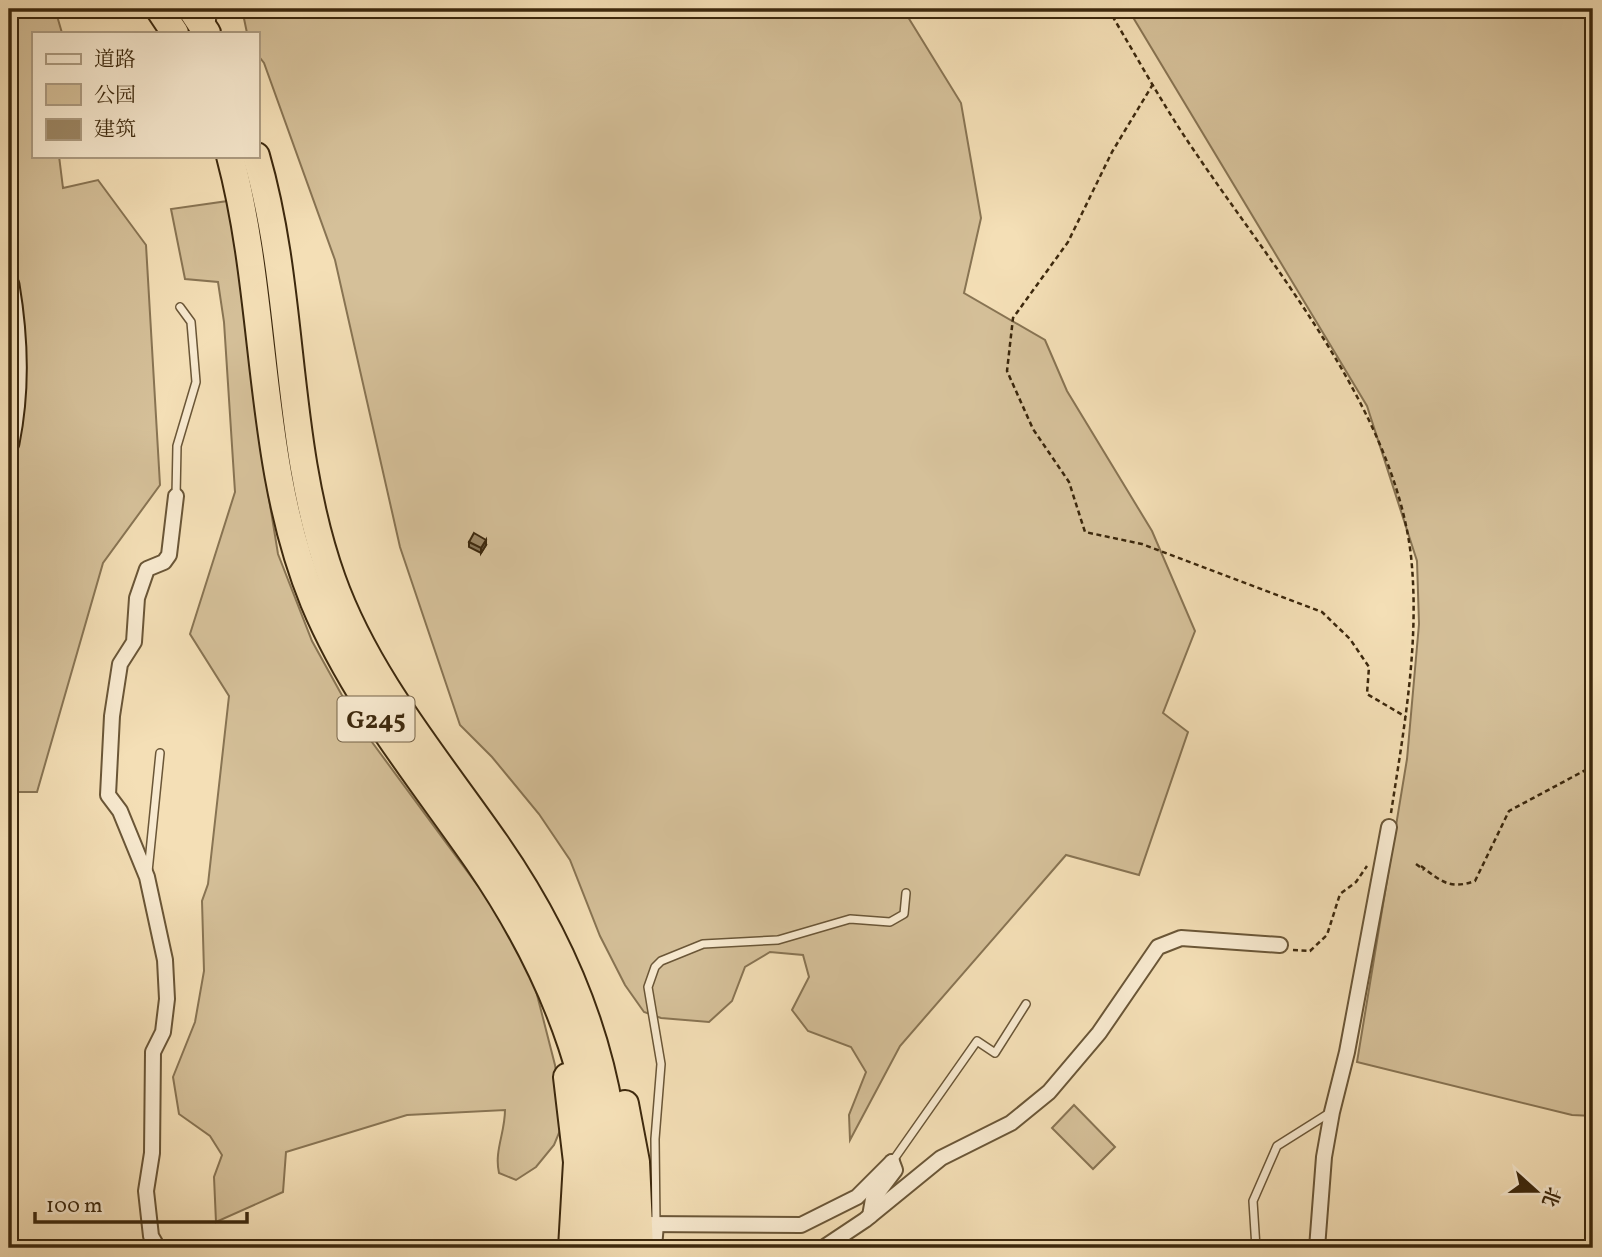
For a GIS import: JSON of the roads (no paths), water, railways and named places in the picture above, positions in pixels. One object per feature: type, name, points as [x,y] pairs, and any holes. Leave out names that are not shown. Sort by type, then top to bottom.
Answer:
[{"type":"highway","points":[[159,9],[174,32]]},
{"type":"highway","name":"G245","points":[[230,158],[252,259],[280,492],[314,601],[361,696],[479,863],[541,970],[574,1048],[592,1118],[599,1198],[597,1248]]},
{"type":"highway","name":"G245","points":[[256,158],[276,240],[298,438],[310,502],[333,581],[353,627],[405,716],[498,846],[566,961],[592,1035],[610,1112],[617,1180],[641,1238]]},
{"type":"highway","points":[[541,970],[561,1048],[573,1126],[577,1187],[572,1248]]},
{"type":"main road","points":[[9,285],[15,322],[18,375],[9,443]]},
{"type":"street","points":[[158,1248],[151,1236],[146,1191],[152,1153],[153,1052],[163,1032],[167,999],[165,960],[147,877],[120,811],[108,795],[112,716],[120,664],[134,642],[142,581],[147,569],[164,562],[171,550],[176,496]]},
{"type":"street","points":[[1317,1248],[1324,1157],[1332,1112],[1348,1052],[1389,827]]},
{"type":"street","points":[[824,1248],[870,1216],[942,1158],[1011,1123],[1049,1092],[1099,1033],[1158,947],[1181,938],[1280,945]]},
{"type":"street","points":[[641,1238],[801,1225],[857,1197],[892,1162],[895,1170],[873,1199],[870,1216]]},
{"type":"lane","points":[[176,496],[177,446],[196,382],[191,322],[180,307]]},
{"type":"lane","points":[[147,877],[160,753]]},
{"type":"lane","points":[[641,1238],[655,1139],[661,1064],[648,987],[655,967],[661,961],[703,944],[779,940],[850,919],[890,922],[904,914],[906,893]]},
{"type":"lane","points":[[892,1162],[977,1041],[995,1053],[1026,1004]]},
{"type":"lane","points":[[1256,1248],[1253,1201],[1277,1146],[1332,1112]]}]
